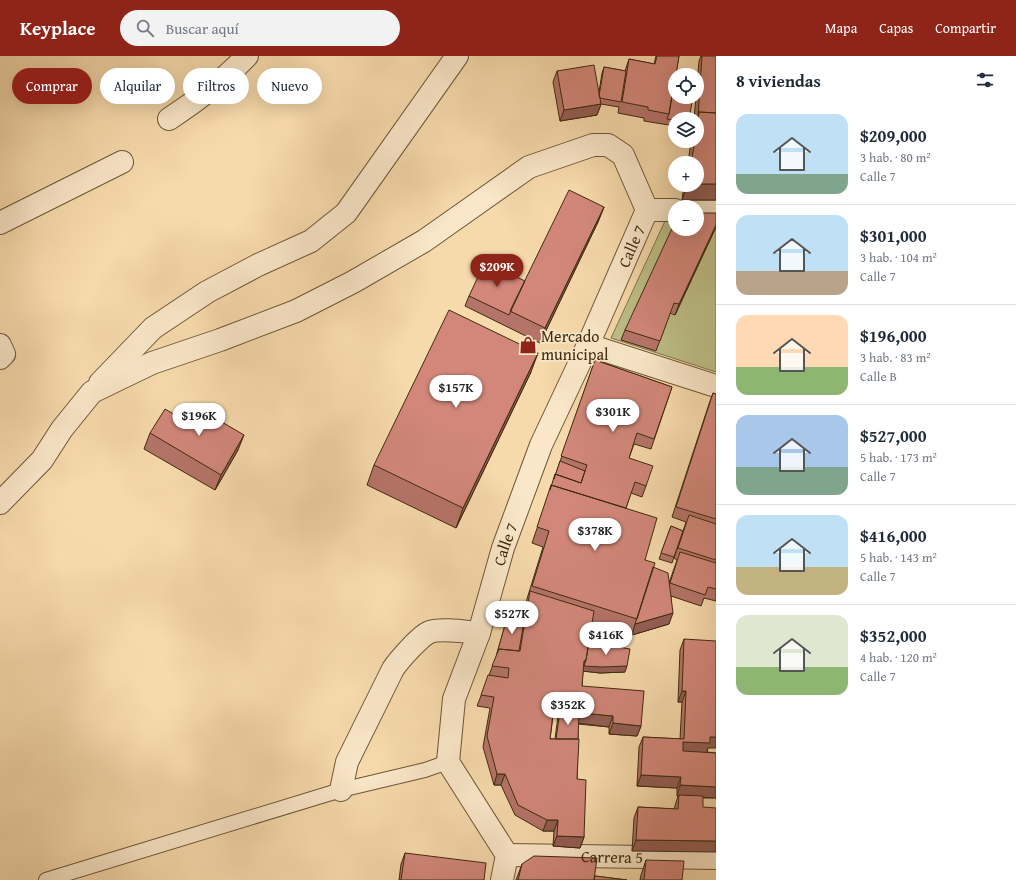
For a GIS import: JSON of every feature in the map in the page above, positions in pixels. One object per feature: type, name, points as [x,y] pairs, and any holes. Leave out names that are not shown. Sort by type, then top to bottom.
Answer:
[{"type":"street","points":[[169,119],[202,97],[236,68],[247,56]]},
{"type":"street","points":[[0,503],[42,460],[62,429],[92,392],[153,328],[207,292],[258,265],[311,241],[346,213],[457,56]]},
{"type":"street","points":[[92,392],[152,363],[220,340],[296,311],[353,282],[424,241],[529,167],[593,145],[608,145],[623,155],[647,210],[668,210]]},
{"type":"street","points":[[0,223],[122,162]]},
{"type":"street","name":"Calle 7","points":[[448,762],[454,699],[480,634],[503,548],[541,445],[588,345],[647,210]]},
{"type":"street","points":[[704,210],[716,210]]},
{"type":"street","points":[[588,345],[716,386]]},
{"type":"street","points":[[341,790],[347,762],[393,669],[402,657],[429,632],[446,631],[480,634]]},
{"type":"street","points":[[448,762],[507,855],[502,880]]},
{"type":"street","name":"Carrera 5","points":[[507,855],[716,858]]},
{"type":"lane","points":[[46,880],[341,790],[425,770],[448,762]]},
{"type":"green space","points":[[665,221],[668,221],[668,236],[704,236],[704,226],[716,222],[716,372],[611,338]]},
{"type":"building","points":[[657,56],[679,56],[677,68],[668,68],[668,104],[671,104],[668,114],[648,110],[648,107],[622,102],[629,59],[655,64]]},
{"type":"building","points":[[702,56],[716,56],[716,113],[698,112],[699,104],[704,104],[704,68],[701,68]]},
{"type":"building","points":[[594,65],[601,104],[564,110],[557,71]]},
{"type":"building","points":[[604,67],[626,71],[621,102],[600,98],[599,96]]},
{"type":"building","points":[[671,104],[692,104],[690,112],[669,112]]},
{"type":"building","points":[[704,112],[716,113],[716,184],[704,184],[704,156],[692,156],[694,148],[704,148]]},
{"type":"building","points":[[569,190],[604,207],[545,328],[510,311]]},
{"type":"building","points":[[704,213],[716,213],[716,225],[679,304],[674,303],[660,341],[625,330],[669,236],[704,236]]},
{"type":"building","points":[[485,262],[525,281],[509,315],[469,296]]},
{"type":"building","points":[[449,310],[538,353],[463,508],[374,465]]},
{"type":"building","points":[[595,360],[672,387],[654,439],[637,433],[629,458],[653,466],[646,486],[635,482],[626,508],[552,485],[555,474],[581,483],[587,465],[561,456]]},
{"type":"building","points":[[713,393],[716,394],[716,519],[676,507]]},
{"type":"building","points":[[193,405],[244,435],[221,475],[150,433],[165,409],[184,420]]},
{"type":"building","points":[[560,461],[585,471],[581,483],[556,474]]},
{"type":"building","points":[[551,485],[657,518],[645,560],[655,563],[637,619],[532,586],[549,531],[537,527]]},
{"type":"building","points":[[689,515],[716,524],[716,560],[678,548]]},
{"type":"building","points":[[671,526],[683,531],[674,557],[661,553]]},
{"type":"building","points":[[680,552],[716,563],[716,589],[708,587],[705,595],[670,583]]},
{"type":"building","points":[[653,567],[668,573],[673,613],[635,624]]},
{"type":"building","points":[[530,591],[594,611],[586,660],[584,661],[582,686],[644,691],[641,726],[613,723],[613,716],[581,713],[581,708],[554,705],[550,739],[579,739],[577,779],[586,780],[584,837],[557,836],[558,820],[547,820],[518,805],[505,774],[497,774],[487,736],[494,697],[481,695],[488,675],[508,678],[509,668],[492,666],[499,649],[520,651]]},
{"type":"building","points":[[507,618],[524,621],[519,651],[499,649],[497,653]]},
{"type":"building","points":[[684,639],[716,641],[716,737],[710,737],[710,743],[683,742],[683,751],[716,753],[716,787],[680,785],[681,777],[641,775],[643,737],[684,739],[686,691],[682,691]]},
{"type":"building","points":[[589,642],[630,649],[627,666],[584,666]]},
{"type":"building","points":[[560,711],[579,713],[578,739],[556,739]]},
{"type":"building","points":[[679,795],[703,796],[703,807],[716,808],[716,841],[636,840],[638,807],[678,809]]},
{"type":"building","points":[[405,853],[486,863],[484,880],[401,880]]},
{"type":"building","points":[[534,856],[597,858],[594,880],[518,880],[522,864]]},
{"type":"building","points":[[646,860],[684,861],[682,880],[644,880]]},
{"type":"building","points":[[595,876],[627,880],[594,880]]},
{"type":"place","name":"Mercado municipal","points":[[528,345]]}]
